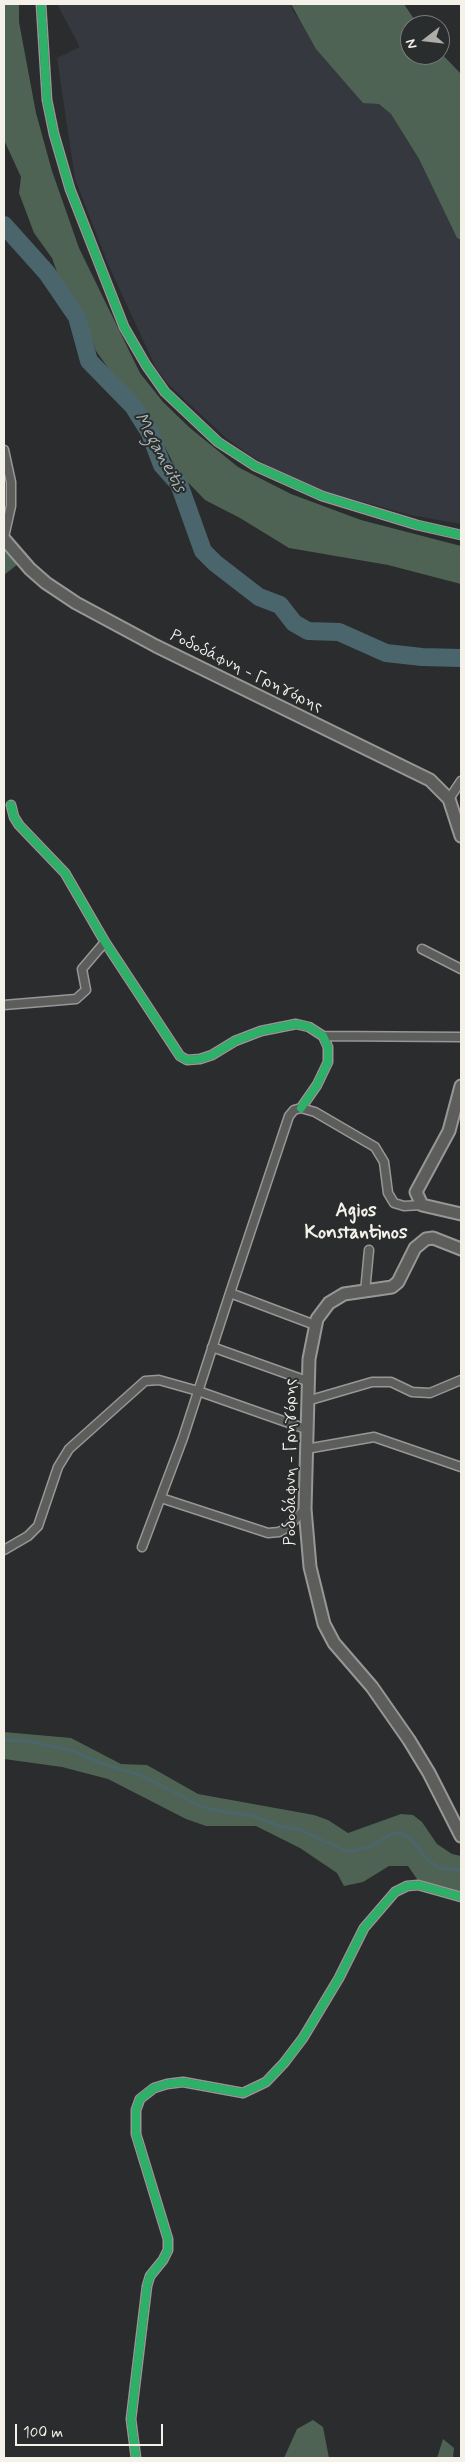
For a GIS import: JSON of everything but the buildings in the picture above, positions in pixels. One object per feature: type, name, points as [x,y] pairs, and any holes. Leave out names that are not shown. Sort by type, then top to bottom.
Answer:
[{"type":"main road","name":"Ροδοδάφνη - Γρηγόρης","points":[[4,538],[41,578],[76,603],[156,646],[430,780],[449,799],[461,836]]},
{"type":"main road","points":[[461,1086],[449,1131],[416,1192],[422,1205],[461,1214]]},
{"type":"main road","name":"Ροδοδάφνη - Γρηγόρης","points":[[461,1249],[433,1238],[426,1239],[415,1248],[398,1282],[386,1290],[344,1294],[334,1299],[323,1310],[315,1325],[307,1381],[305,1509],[310,1567],[324,1624],[334,1643],[372,1687],[409,1740],[429,1773],[461,1836]]},
{"type":"street","points":[[41,4],[47,100],[54,134],[70,189],[116,310],[141,357],[165,392],[218,442],[255,466],[331,499],[417,525],[461,535]]},
{"type":"street","points":[[4,450],[11,482],[12,506],[4,538]]},
{"type":"street","points":[[449,799],[461,781]]},
{"type":"street","points":[[11,805],[14,817],[19,825],[66,873],[105,942],[180,1056],[187,1060],[212,1055],[235,1041],[274,1028],[296,1024],[309,1026],[323,1036],[328,1047],[328,1062],[317,1085],[302,1108]]},
{"type":"street","points":[[4,1005],[76,999],[86,990],[82,969],[105,942]]},
{"type":"street","points":[[422,949],[461,969]]},
{"type":"street","points":[[323,1036],[461,1037]]},
{"type":"street","points":[[142,1547],[161,1498],[290,1116],[294,1110],[302,1108],[315,1112],[375,1147],[384,1162],[388,1193],[394,1203],[399,1206],[422,1205]]},
{"type":"street","points":[[365,1292],[369,1250]]},
{"type":"street","points":[[230,1293],[315,1325]]},
{"type":"street","points":[[212,1347],[307,1381]]},
{"type":"street","points":[[4,1550],[28,1536],[38,1526],[58,1467],[69,1448],[139,1384],[159,1380],[198,1391],[306,1429]]},
{"type":"street","points":[[307,1401],[372,1382],[391,1382],[412,1392],[430,1393],[461,1380]]},
{"type":"street","points":[[306,1449],[374,1437],[461,1467]]},
{"type":"street","points":[[161,1498],[268,1533],[279,1532],[288,1527],[305,1509]]},
{"type":"street","points":[[136,2458],[131,2419],[147,2286],[150,2276],[164,2260],[168,2250],[168,2239],[136,2134],[136,2110],[140,2099],[154,2088],[166,2084],[183,2082],[243,2092],[252,2090],[266,2082],[284,2063],[303,2038],[339,1978],[364,1928],[395,1892],[408,1886],[418,1885],[461,1897]]},
{"type":"shaded area","points":[[57,4],[291,4],[293,11],[363,103],[379,103],[391,114],[419,159],[457,238],[461,240],[461,524],[410,515],[317,489],[286,476],[251,456],[227,439],[168,384],[156,368],[108,264],[75,179],[57,58],[80,47]]},
{"type":"green space","points":[[4,4],[19,4],[19,22],[36,113],[52,171],[79,248],[140,373],[163,402],[190,428],[238,467],[291,494],[361,520],[461,546],[461,584],[388,565],[289,548],[240,518],[205,500],[177,471],[138,402],[116,379],[96,351],[84,317],[62,286],[52,258],[34,233],[19,193],[21,177],[4,140]]},
{"type":"green space","points":[[291,4],[404,4],[411,15],[400,15],[400,65],[450,65],[450,62],[461,74],[461,240],[457,238],[419,159],[391,114],[379,104],[363,103],[316,49]]},
{"type":"green space","points":[[4,547],[18,564],[4,575]]},
{"type":"green space","points":[[4,1732],[71,1738],[121,1764],[147,1765],[198,1794],[314,1815],[328,1820],[348,1833],[401,1814],[413,1815],[422,1822],[437,1844],[452,1854],[461,1856],[461,1893],[419,1882],[408,1866],[389,1866],[363,1882],[344,1886],[337,1873],[300,1848],[256,1826],[206,1826],[186,1819],[108,1779],[62,1767],[4,1759]]},
{"type":"green space","points":[[313,2420],[323,2427],[329,2458],[284,2458],[297,2429]]},
{"type":"green space","points":[[443,2439],[454,2448],[453,2458],[437,2458]]},
{"type":"waterway","name":"Meganeitis","points":[[4,225],[47,273],[77,317],[89,361],[133,406],[150,433],[162,465],[179,484],[203,551],[215,563],[259,597],[280,605],[294,623],[308,631],[339,632],[386,653],[422,657],[461,658]]},
{"type":"waterway","points":[[4,1740],[27,1741],[73,1751],[101,1763],[140,1775],[203,1807],[251,1815],[282,1827],[301,1830],[348,1852],[370,1847],[393,1833],[402,1834],[410,1838],[428,1860],[439,1868],[461,1870]]},
{"type":"cycle path","points":[[41,4],[47,100],[54,134],[70,189],[124,327],[146,365],[165,392],[218,442],[255,466],[322,496],[417,525],[461,535]]},
{"type":"cycle path","points":[[11,805],[14,817],[19,825],[65,873],[105,942],[180,1056],[187,1060],[200,1059],[212,1055],[235,1041],[261,1031],[296,1024],[309,1027],[323,1036],[328,1047],[328,1062],[317,1085],[301,1108]]},
{"type":"cycle path","points":[[136,2458],[131,2419],[147,2286],[150,2276],[163,2260],[168,2250],[168,2239],[136,2134],[136,2110],[140,2099],[154,2088],[167,2084],[183,2082],[243,2093],[266,2082],[284,2063],[303,2038],[339,1978],[364,1928],[395,1892],[407,1886],[418,1885],[461,1897]]},
{"type":"district","name":"Agios Konstantinos","points":[[356,1223]]}]
